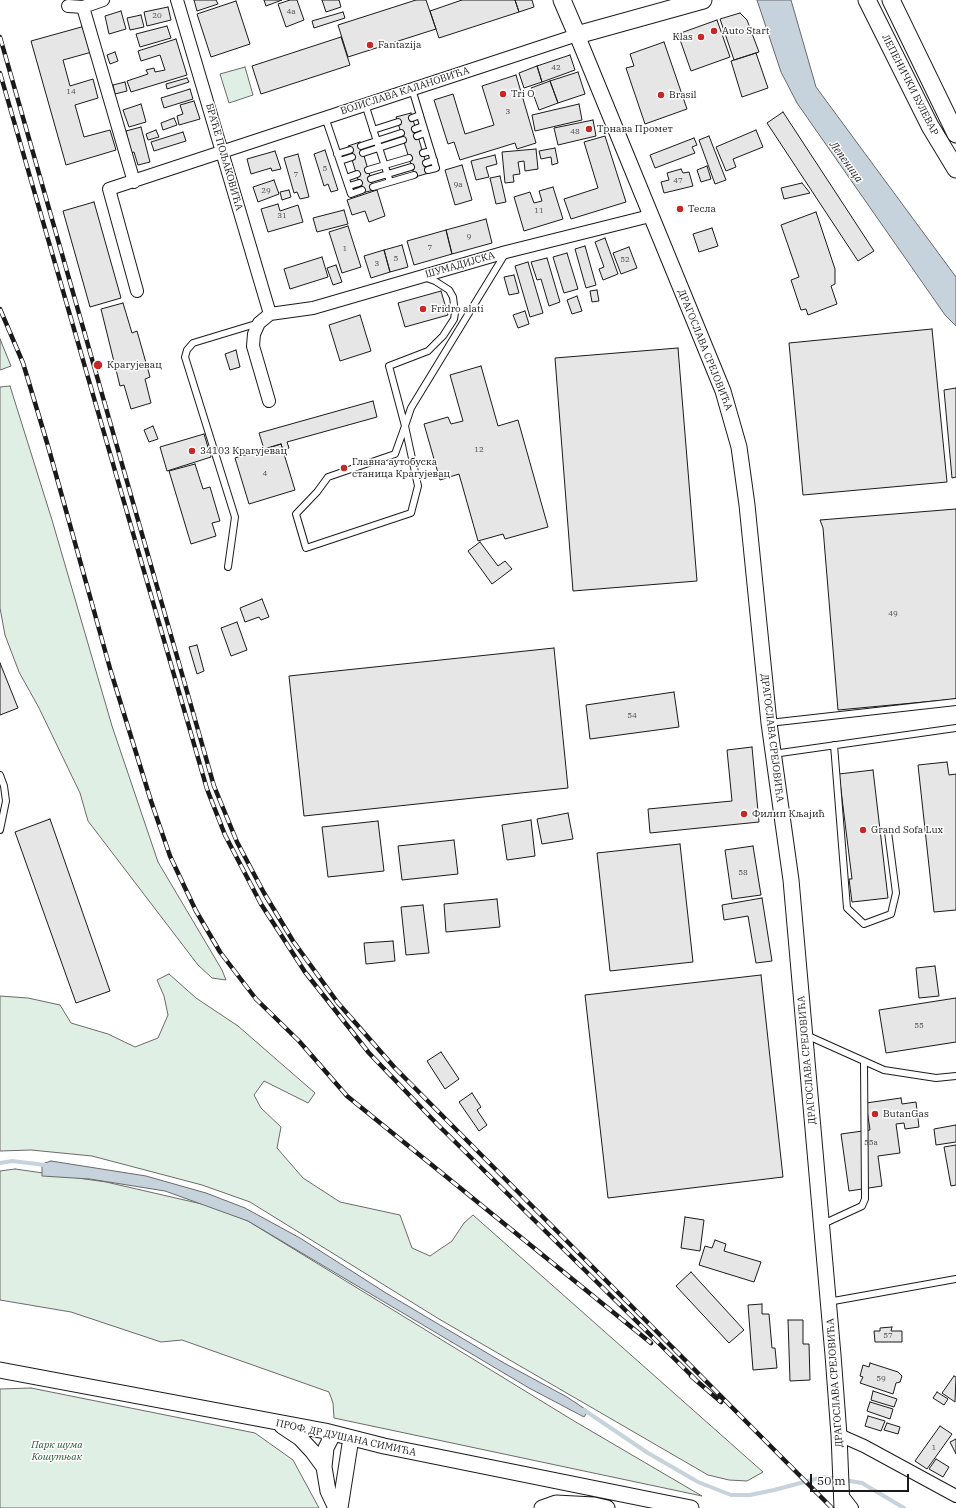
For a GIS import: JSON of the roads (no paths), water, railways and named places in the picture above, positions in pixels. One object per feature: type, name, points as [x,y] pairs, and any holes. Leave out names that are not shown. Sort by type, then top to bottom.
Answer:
[{"type":"main road","name":"ДРАГОСЛАВА СРЕЈОВИЋА","points":[[562,0],[577,35]]},
{"type":"main road","name":"ВОЈИСЛАВА КАЛАНОВИЋА","points":[[577,35],[703,0]]},
{"type":"main road","name":"ЛЕПЕНИЧКИ БУЛЕВАР","points":[[891,0],[956,134]]},
{"type":"main road","points":[[899,0],[905,18],[908,37]]},
{"type":"main road","name":"ЛЕПЕНИЧКИ БУЛЕВАР","points":[[864,1],[930,126],[956,169]]},
{"type":"street","points":[[68,6],[83,7],[103,0]]},
{"type":"street","name":"БРАЋЕ ПОЉАКОВИЋА","points":[[177,0],[223,151],[270,314]]},
{"type":"street","points":[[83,7],[134,182]]},
{"type":"street","name":"ВОЈИСЛАВА КАЛАНОВИЋА","points":[[138,291],[109,189],[577,35]]},
{"type":"street","name":"ДРАГОСЛАВА СРЕЈОВИЋА","points":[[577,35],[650,216],[724,391],[739,447],[747,505],[769,723],[791,880],[839,1435],[841,1496]]},
{"type":"street","name":"ШУМАДИЈСКА","points":[[270,314],[313,308],[506,252],[650,216]]},
{"type":"street","points":[[269,401],[253,346],[254,334],[259,323],[270,314]]},
{"type":"street","name":"ПРОФ. ДР ДУШАНА СИМИЋА","points":[[0,1370],[278,1423],[691,1508]]},
{"type":"street","points":[[278,1423],[300,1438],[324,1467]]},
{"type":"street","points":[[333,1434],[326,1448],[324,1467],[328,1491],[336,1508]]},
{"type":"street","points":[[839,1435],[864,1446],[956,1496]]},
{"type":"street","points":[[340,1508],[351,1438]]},
{"type":"street","points":[[841,1496],[852,1508]]},
{"type":"street","points":[[542,1508],[556,1503],[594,1505],[607,1508]]},
{"type":"lane","points":[[412,89],[436,168],[428,170]]},
{"type":"lane","points":[[365,104],[390,182]]},
{"type":"lane","points":[[412,118],[420,115]]},
{"type":"lane","points":[[325,117],[351,194],[362,190]]},
{"type":"lane","points":[[373,130],[398,122]]},
{"type":"lane","points":[[415,129],[423,126]]},
{"type":"lane","points":[[361,146],[401,133]]},
{"type":"lane","points":[[417,136],[425,133]]},
{"type":"lane","points":[[363,153],[403,140]]},
{"type":"lane","points":[[337,154],[350,150]]},
{"type":"lane","points":[[423,153],[431,151]]},
{"type":"lane","points":[[340,161],[352,157]]},
{"type":"lane","points":[[368,170],[409,158]]},
{"type":"lane","points":[[426,163],[434,160]]},
{"type":"lane","points":[[371,179],[411,167]]},
{"type":"lane","points":[[346,178],[357,174]]},
{"type":"lane","points":[[373,187],[414,174]]},
{"type":"lane","points":[[349,186],[359,183]]},
{"type":"lane","points":[[421,276],[435,281],[449,290],[455,304],[454,319],[443,336],[428,351],[419,356],[389,366],[405,426],[418,486],[412,513],[306,548],[296,514],[317,492],[328,476],[395,454],[405,426],[411,408],[506,252]]},
{"type":"lane","points":[[228,567],[235,517],[185,357],[187,350],[193,343],[259,323]]},
{"type":"lane","points":[[769,723],[956,702]]},
{"type":"lane","points":[[773,754],[956,728]]},
{"type":"lane","points":[[834,745],[847,908],[864,924],[891,914],[896,894],[888,832]]},
{"type":"lane","points":[[0,775],[4,786],[6,801],[0,830]]},
{"type":"lane","points":[[804,1034],[891,1072],[936,1078],[956,1076]]},
{"type":"lane","points":[[821,1225],[862,1206],[865,1199],[864,1061]]},
{"type":"lane","points":[[828,1302],[956,1278]]},
{"type":"water","name":"Лепеница","points":[[757,0],[791,0],[816,87],[956,277],[956,326],[945,315],[797,103],[781,72]]},
{"type":"water","points":[[51,1161],[146,1176],[206,1193],[245,1208],[300,1238],[386,1293],[504,1363],[567,1397],[588,1411],[584,1417],[529,1388],[248,1221],[165,1191],[90,1179],[42,1176],[42,1164]]},
{"type":"waterway","points":[[0,1163],[12,1161],[45,1165]]},
{"type":"waterway","points":[[584,1410],[648,1453],[698,1482],[731,1495],[750,1495],[823,1477],[837,1479]]},
{"type":"waterway","points":[[844,1480],[862,1483],[904,1508]]},
{"type":"railway","points":[[0,37],[214,786],[237,842],[264,893],[293,941],[338,1003],[395,1068],[832,1508]]},
{"type":"railway","points":[[0,73],[207,789],[225,835],[261,904],[305,972],[369,1053],[437,1124],[695,1379]]},
{"type":"railway","points":[[0,309],[23,363],[48,446],[111,672],[151,801],[170,856],[196,911],[220,952],[256,999],[299,1041],[347,1096],[651,1343]]},
{"type":"railway","points":[[691,1376],[721,1402]]},
{"type":"place","name":"Auto Start","points":[[714,31]]},
{"type":"place","name":"Klas","points":[[701,37]]},
{"type":"place","name":"Fantazija","points":[[370,45]]},
{"type":"place","name":"Tri O","points":[[503,94]]},
{"type":"place","name":"Brasil","points":[[661,95]]},
{"type":"place","name":"Трнава Промет","points":[[589,129]]},
{"type":"place","name":"Тесла","points":[[680,209]]},
{"type":"place","name":"Fridro alati","points":[[423,309]]},
{"type":"place","name":"Крагујевац","points":[[98,365]]},
{"type":"place","name":"34103 Крагујевац","points":[[192,451]]},
{"type":"place","name":"Главна аутобуска станица Крагујевац","points":[[344,468]]},
{"type":"place","name":"Филип Кљајић","points":[[744,814]]},
{"type":"place","name":"Grand Sofa Lux","points":[[863,830]]},
{"type":"place","name":"ButanGas","points":[[875,1114]]},
{"type":"park label","name":"Парк шума Кошутњак","points":[[57,1450]]}]
